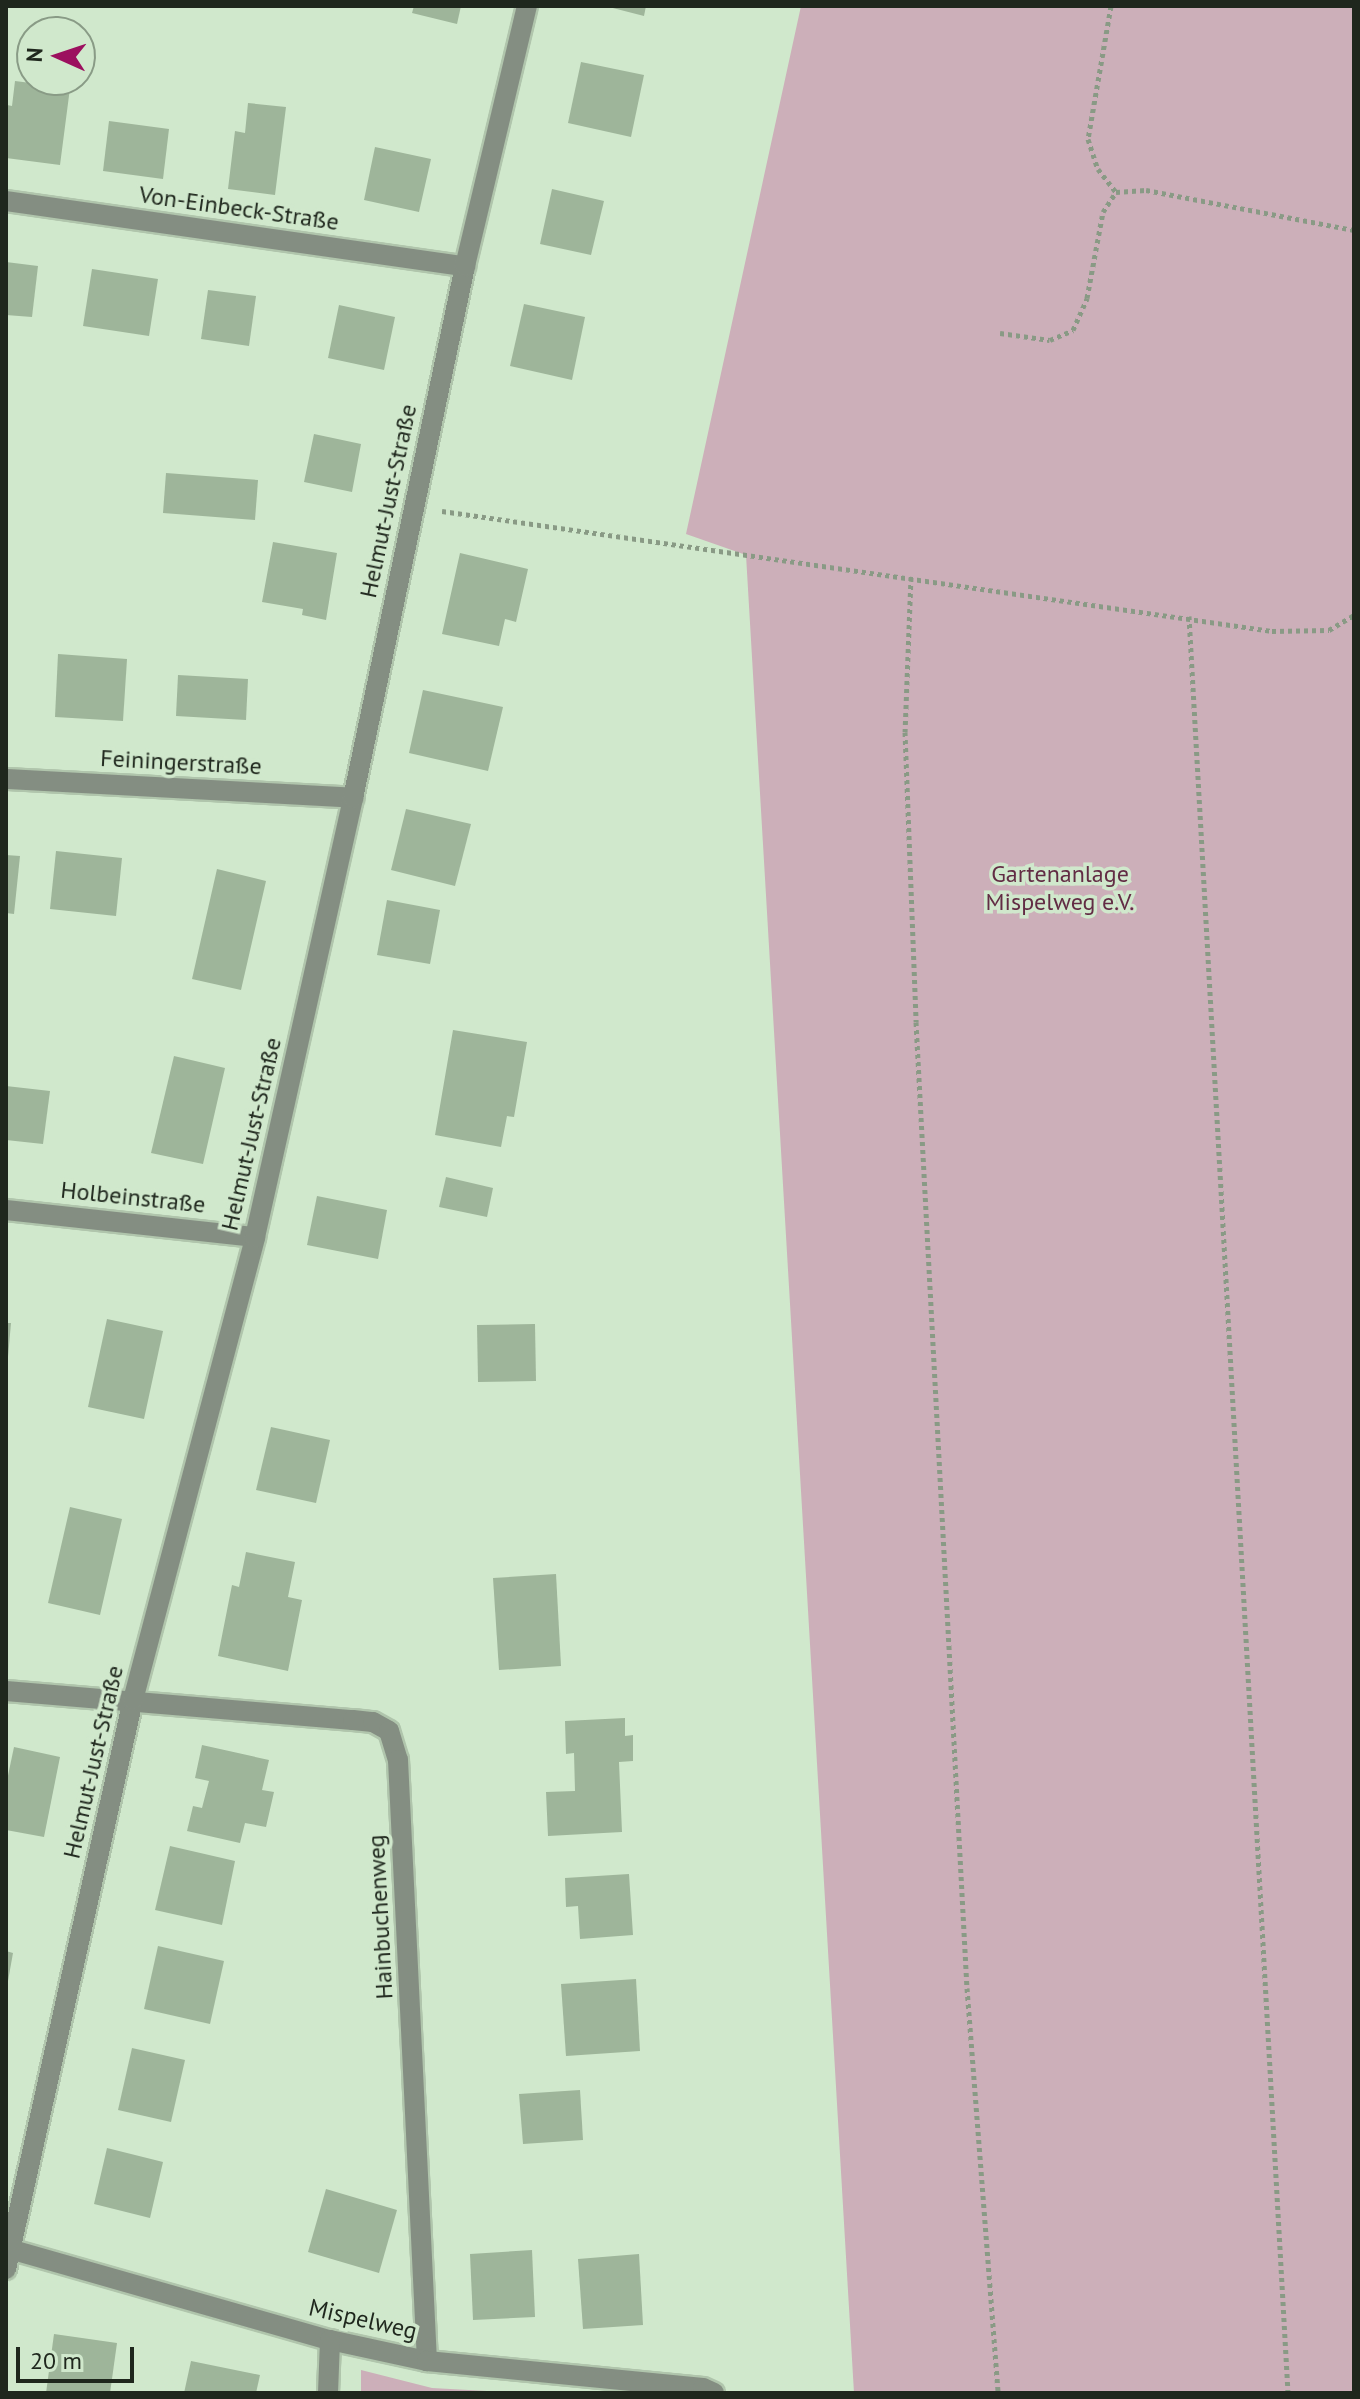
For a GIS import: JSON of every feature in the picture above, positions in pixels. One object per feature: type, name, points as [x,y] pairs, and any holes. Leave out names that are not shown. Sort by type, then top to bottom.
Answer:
[{"type":"street","name":"Helmut-Just-Straße","points":[[7,2255],[133,1700],[255,1237],[353,798],[465,266],[527,6]]},
{"type":"street","name":"Von-Einbeck-Straße","points":[[6,201],[465,266]]},
{"type":"street","name":"Feiningerstraße","points":[[6,779],[353,798]]},
{"type":"street","name":"Holbeinstraße","points":[[6,1210],[255,1237]]},
{"type":"street","name":"Hainbuchenweg","points":[[6,1691],[373,1722],[389,1731],[396,1745],[427,2361]]},
{"type":"street","name":"Mispelweg","points":[[7,2255],[330,2340],[427,2361],[707,2391]]},
{"type":"street","points":[[328,2393],[330,2340]]},
{"type":"path","points":[[1111,6],[1088,139],[1098,169],[1116,192]]},
{"type":"path","points":[[1116,192],[1146,190],[1354,230]]},
{"type":"path","points":[[1000,333],[1050,340],[1073,330],[1087,298],[1103,212],[1116,192]]},
{"type":"path","points":[[413,507],[1189,616],[1272,631],[1329,630],[1354,615]]},
{"type":"path","points":[[911,577],[905,732],[916,1022],[967,1988],[998,2393]]},
{"type":"path","points":[[1189,616],[1288,2393]]},
{"type":"green space","name":"Gartenanlage Mispelweg e.V.","points":[[801,6],[1354,6],[1354,2393],[854,2393],[746,555],[686,534]]},
{"type":"green space","points":[[361,2370],[432,2388],[524,2393],[361,2393]]},
{"type":"building","points":[[414,6],[461,6],[457,24],[412,13]]},
{"type":"building","points":[[605,6],[646,6],[644,16]]},
{"type":"building","points":[[581,62],[644,75],[631,137],[568,123]]},
{"type":"building","points":[[15,81],[16,96],[69,96],[60,165],[6,158],[7,105],[12,106]]},
{"type":"building","points":[[248,103],[286,107],[275,195],[228,189],[235,131],[245,133]]},
{"type":"building","points":[[109,121],[169,129],[163,179],[103,171]]},
{"type":"building","points":[[375,147],[431,159],[419,212],[364,200]]},
{"type":"building","points":[[552,189],[604,201],[591,255],[540,244]]},
{"type":"building","points":[[6,262],[38,266],[32,317],[6,315]]},
{"type":"building","points":[[92,269],[158,279],[149,336],[83,326]]},
{"type":"building","points":[[208,290],[256,296],[249,346],[201,339]]},
{"type":"building","points":[[524,304],[585,317],[572,380],[510,366]]},
{"type":"building","points":[[339,305],[395,317],[384,370],[328,358]]},
{"type":"building","points":[[314,434],[361,444],[352,492],[304,482]]},
{"type":"building","points":[[166,473],[258,480],[255,520],[163,513]]},
{"type":"building","points":[[273,542],[337,553],[326,620],[302,615],[303,609],[262,602]]},
{"type":"building","points":[[460,553],[528,569],[516,622],[505,619],[499,646],[442,634]]},
{"type":"building","points":[[58,654],[127,659],[123,721],[55,717]]},
{"type":"building","points":[[178,675],[248,679],[246,720],[176,716]]},
{"type":"building","points":[[423,690],[503,707],[488,771],[409,753]]},
{"type":"building","points":[[406,809],[471,824],[455,886],[391,870]]},
{"type":"building","points":[[56,851],[122,858],[116,916],[50,909]]},
{"type":"building","points":[[6,855],[20,856],[14,914],[6,913]]},
{"type":"building","points":[[217,869],[266,881],[241,990],[192,979]]},
{"type":"building","points":[[387,900],[440,910],[430,964],[377,955]]},
{"type":"building","points":[[453,1030],[527,1042],[514,1117],[507,1116],[501,1147],[435,1135]]},
{"type":"building","points":[[174,1056],[225,1068],[203,1164],[151,1153]]},
{"type":"building","points":[[6,1086],[50,1091],[43,1144],[6,1140]]},
{"type":"building","points":[[446,1177],[493,1188],[487,1217],[439,1207]]},
{"type":"building","points":[[317,1196],[387,1210],[378,1259],[307,1245]]},
{"type":"building","points":[[107,1319],[163,1331],[144,1419],[88,1407]]},
{"type":"building","points":[[6,1323],[11,1323],[8,1357],[6,1356]]},
{"type":"building","points":[[535,1324],[536,1381],[478,1382],[477,1325]]},
{"type":"building","points":[[271,1427],[330,1440],[316,1503],[256,1490]]},
{"type":"building","points":[[70,1507],[122,1519],[100,1615],[48,1603]]},
{"type":"building","points":[[246,1552],[295,1562],[288,1597],[302,1600],[288,1671],[218,1656],[232,1585],[239,1587]]},
{"type":"building","points":[[556,1574],[561,1666],[499,1670],[493,1578]]},
{"type":"building","points":[[625,1718],[625,1736],[633,1735],[633,1761],[619,1762],[622,1832],[548,1836],[546,1792],[575,1791],[574,1753],[566,1754],[565,1721]]},
{"type":"building","points":[[202,1745],[269,1760],[262,1790],[274,1792],[266,1827],[245,1823],[240,1843],[187,1831],[193,1806],[202,1808],[209,1781],[195,1778]]},
{"type":"building","points":[[14,1747],[60,1757],[44,1837],[6,1830],[6,1785]]},
{"type":"building","points":[[170,1846],[235,1861],[222,1925],[155,1910]]},
{"type":"building","points":[[629,1874],[633,1935],[580,1939],[578,1906],[566,1907],[565,1878]]},
{"type":"building","points":[[158,1946],[224,1961],[210,2024],[144,2009]]},
{"type":"building","points":[[6,1951],[13,1953],[8,1981],[6,1981]]},
{"type":"building","points":[[636,1979],[640,2051],[566,2056],[561,1984]]},
{"type":"building","points":[[132,2048],[185,2060],[171,2122],[118,2110]]},
{"type":"building","points":[[580,2090],[583,2140],[523,2144],[519,2094]]},
{"type":"building","points":[[107,2148],[163,2162],[150,2218],[94,2204]]},
{"type":"building","points":[[326,2189],[397,2210],[379,2273],[308,2252]]},
{"type":"building","points":[[532,2250],[535,2317],[473,2320],[470,2254]]},
{"type":"building","points":[[639,2254],[643,2325],[583,2329],[578,2259]]},
{"type":"building","points":[[54,2334],[117,2343],[110,2393],[46,2393]]},
{"type":"building","points":[[191,2361],[260,2375],[256,2393],[184,2393]]}]
